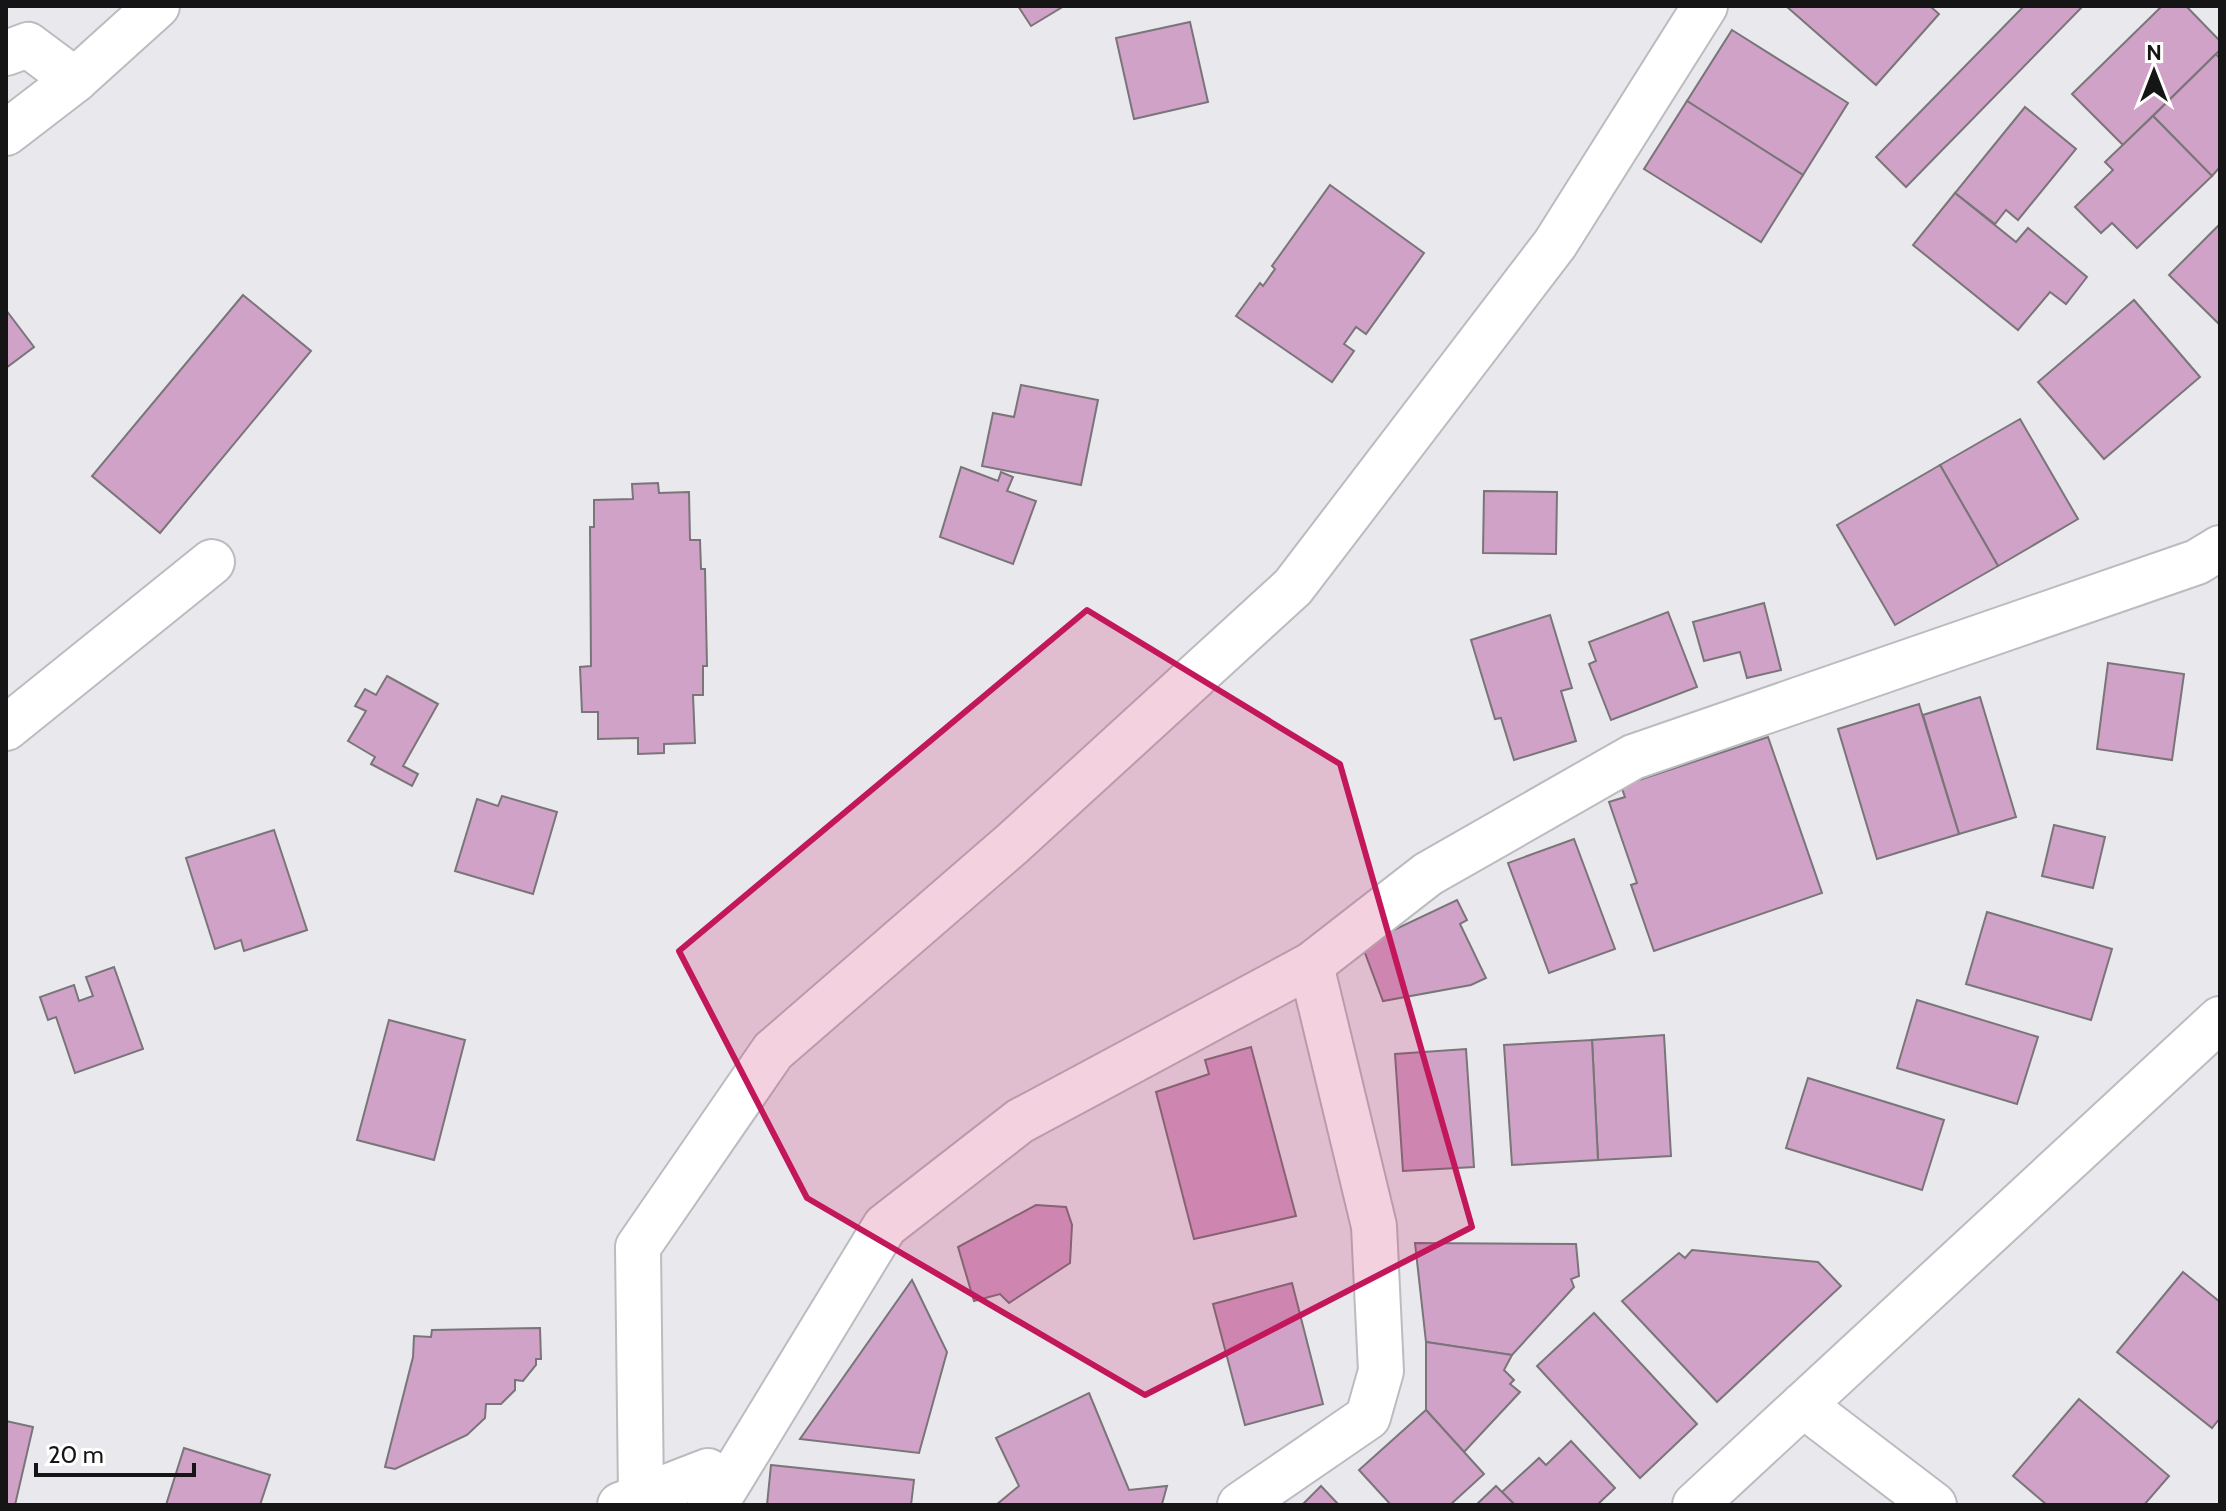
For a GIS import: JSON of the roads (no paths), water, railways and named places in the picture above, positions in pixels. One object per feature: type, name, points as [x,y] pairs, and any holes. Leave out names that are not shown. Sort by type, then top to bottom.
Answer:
[{"type":"street","points":[[6,133],[75,80],[157,6]]},
{"type":"street","points":[[713,1505],[708,1471],[631,1501],[638,1247],[773,1051],[1012,844],[1293,587],[1555,244],[1705,6]]},
{"type":"street","points":[[6,53],[28,45],[75,80]]},
{"type":"street","points":[[713,1505],[885,1226],[1020,1121],[1311,965],[1428,874],[1633,757],[2197,562],[2220,548]]},
{"type":"street","points":[[6,728],[212,562]]},
{"type":"street","points":[[1240,1505],[1368,1417],[1381,1371],[1374,1226],[1311,965]]},
{"type":"street","points":[[1695,1505],[2212,1033]]},
{"type":"street","points":[[1803,1405],[1934,1505]]}]
